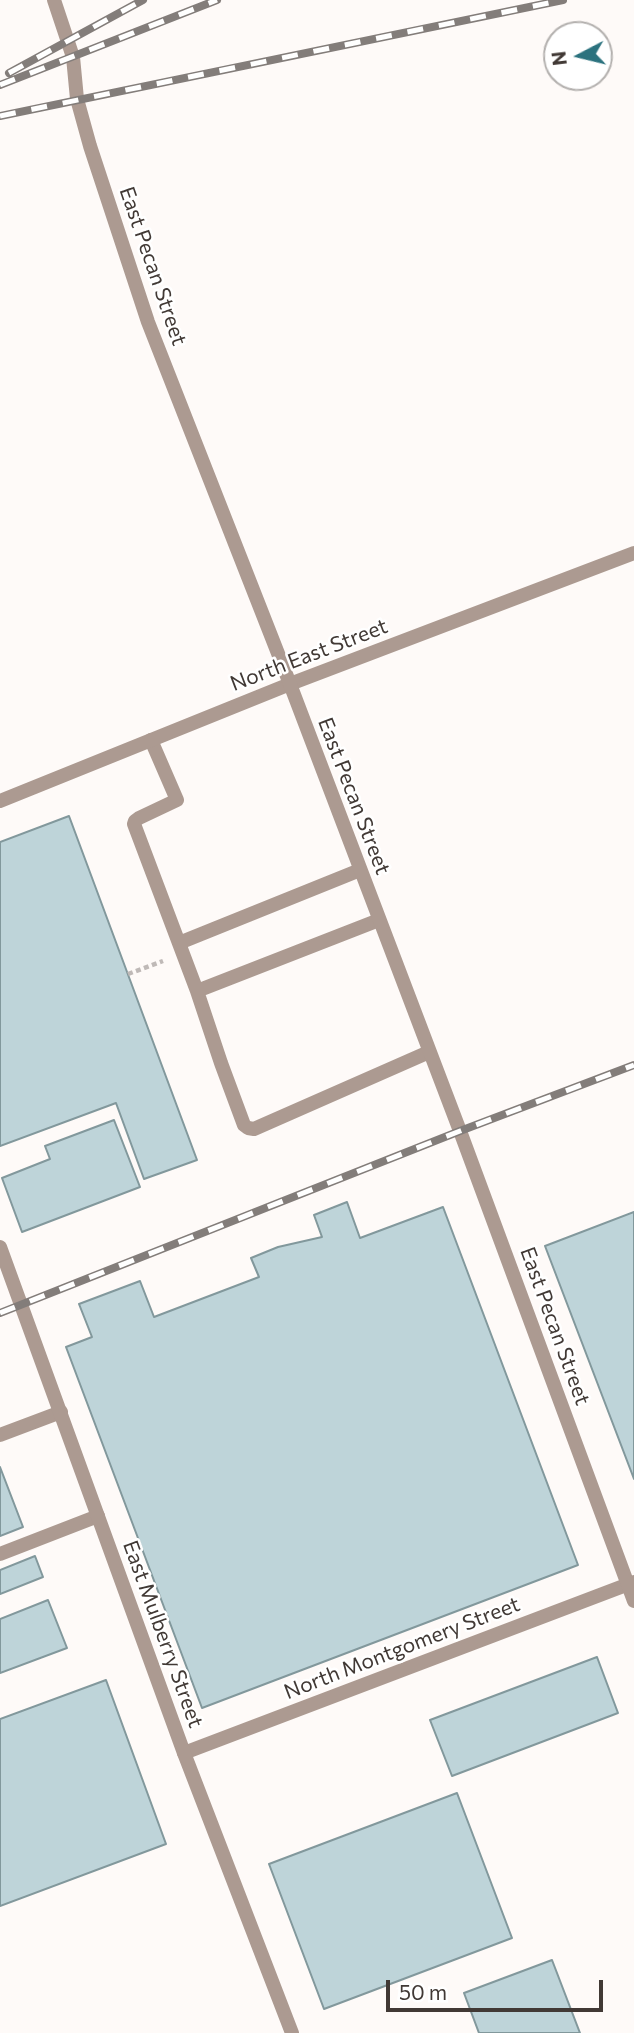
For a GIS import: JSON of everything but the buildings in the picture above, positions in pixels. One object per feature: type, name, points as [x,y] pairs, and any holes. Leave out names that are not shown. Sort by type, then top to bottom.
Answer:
[{"type":"street","name":"East Pecan Street","points":[[54,0],[73,57],[77,99],[90,146],[148,321],[460,1131],[631,1583],[634,1601]]},
{"type":"street","name":"North East Street","points":[[0,801],[290,684],[634,553]]},
{"type":"street","points":[[151,740],[177,800],[139,818],[134,824],[197,991],[242,1121],[248,1128],[254,1129],[429,1052]]},
{"type":"street","points":[[181,948],[360,870]]},
{"type":"street","points":[[197,991],[379,920]]},
{"type":"street","name":"East Mulberry Street","points":[[0,1247],[184,1753],[292,2033]]},
{"type":"street","points":[[0,1435],[61,1412]]},
{"type":"street","points":[[0,1554],[98,1516]]},
{"type":"street","name":"North Montgomery Street","points":[[184,1753],[631,1583]]},
{"type":"path","points":[[128,974],[181,948]]},
{"type":"railway","points":[[9,73],[143,0]]},
{"type":"railway","points":[[0,85],[217,0]]},
{"type":"railway","points":[[0,116],[563,0]]},
{"type":"railway","points":[[0,1313],[634,1065]]}]
